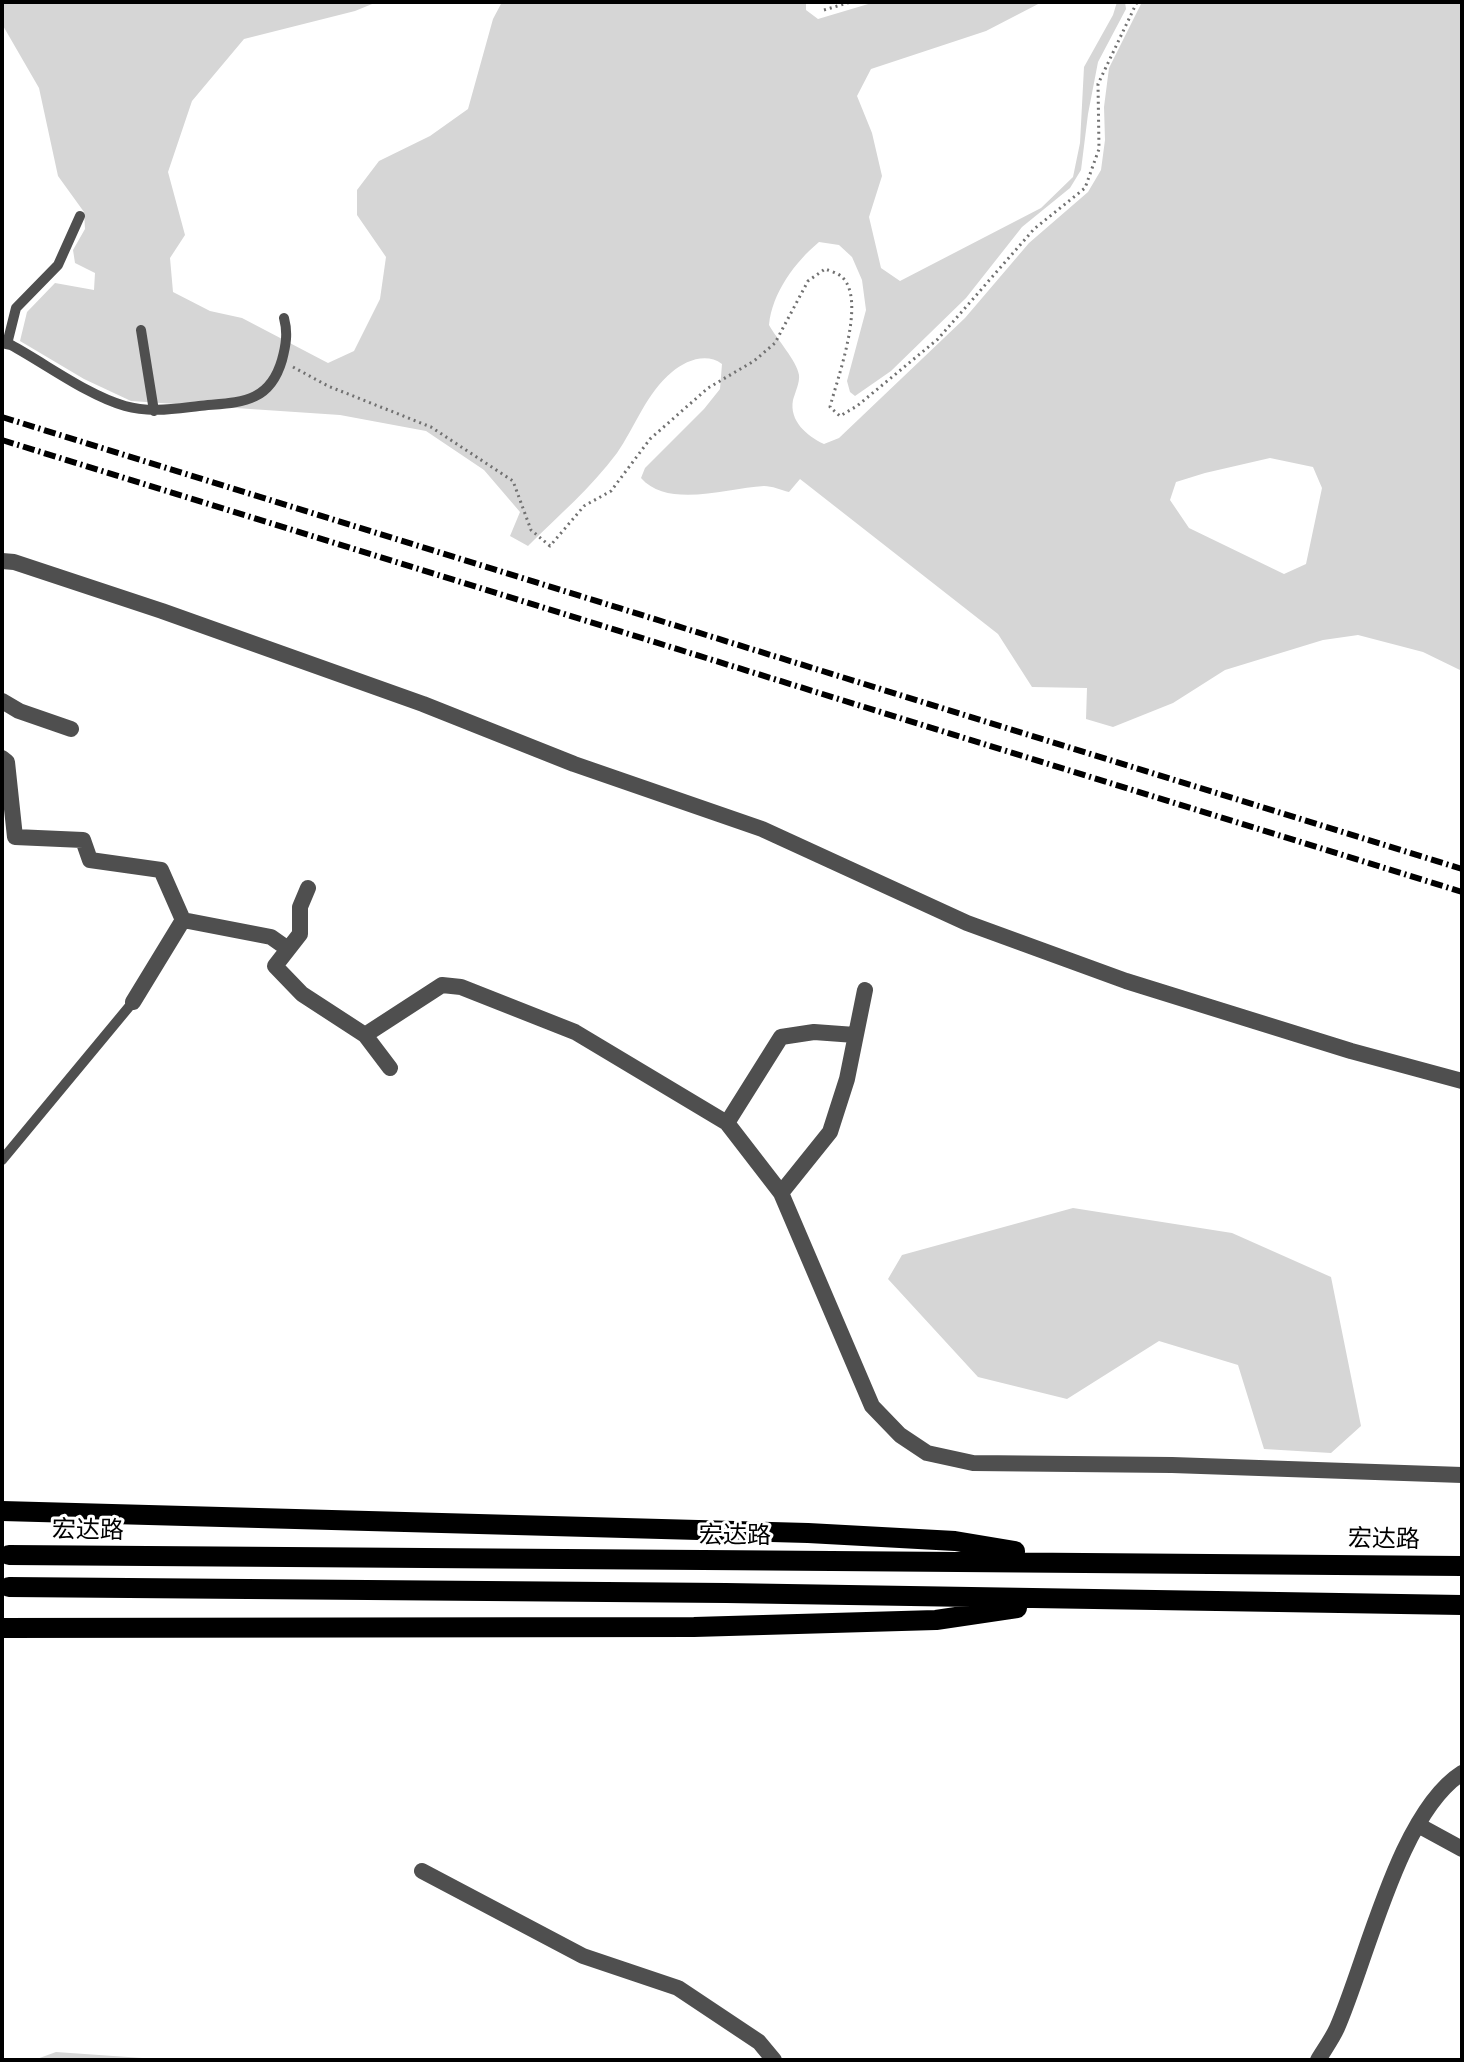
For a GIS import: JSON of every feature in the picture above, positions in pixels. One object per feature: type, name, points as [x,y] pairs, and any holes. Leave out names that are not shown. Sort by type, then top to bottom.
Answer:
[{"type":"main road","points":[[4,1511],[808,1533],[955,1541],[1078,1561]]},
{"type":"main road","name":"宏达路","points":[[9,1555],[1462,1566]]},
{"type":"main road","points":[[9,1587],[1462,1605]]},
{"type":"main road","points":[[2,1628],[694,1627],[936,1620],[1075,1599]]},
{"type":"street","points":[[2,561],[14,562],[162,611],[423,704],[574,764],[762,829],[967,923],[1126,981],[1351,1051],[1462,1081]]},
{"type":"street","points":[[2,701],[19,711],[71,729]]},
{"type":"street","points":[[2,758],[7,762],[15,837],[83,840],[90,860],[161,870],[183,920]]},
{"type":"street","points":[[308,888],[300,907],[300,934],[275,966],[302,994],[365,1035],[390,1068]]},
{"type":"street","points":[[183,920],[271,937],[288,949]]},
{"type":"street","points":[[133,1002],[183,920]]},
{"type":"street","points":[[365,1035],[442,985],[461,987],[575,1032],[727,1123],[781,1193],[872,1406],[900,1435],[927,1453],[973,1463],[1172,1465],[1462,1475]]},
{"type":"street","points":[[781,1193],[830,1132],[847,1079],[865,990]]},
{"type":"street","points":[[727,1123],[781,1037],[814,1032],[855,1035]]},
{"type":"street","points":[[1318,2060],[1336,2030],[1382,1904],[1418,1825],[1429,1804],[1462,1773]]},
{"type":"street","points":[[1418,1825],[1462,1849]]},
{"type":"street","points":[[422,1871],[583,1956],[678,1988],[759,2042],[774,2060]]},
{"type":"lane","points":[[80,216],[58,265],[16,308],[4,344],[123,405],[154,411],[245,401],[262,394],[272,383],[282,360],[288,330],[284,318]]},
{"type":"lane","points":[[141,330],[154,411]]},
{"type":"lane","points":[[2,1160],[133,1002]]},
{"type":"path","points":[[824,10],[851,2]]},
{"type":"path","points":[[282,360],[328,386],[431,427],[513,481],[531,530],[550,546],[584,506],[611,491],[650,439],[708,388],[754,361],[775,343],[808,281],[825,269],[842,277],[848,286],[853,308],[830,407],[840,416],[857,406],[938,339],[1034,229],[1085,188],[1099,149],[1098,84],[1137,2]]},
{"type":"shaded area","points":[[2,2],[377,2],[355,11],[244,39],[192,101],[168,172],[185,235],[170,258],[173,292],[210,311],[242,318],[328,363],[354,351],[380,299],[386,257],[357,215],[357,190],[379,161],[430,136],[468,109],[493,19],[502,2],[806,2],[806,10],[818,19],[875,2],[1042,2],[986,31],[871,69],[857,96],[872,133],[882,176],[869,217],[881,268],[900,281],[1041,208],[1073,177],[1080,143],[1084,67],[1117,2],[1125,2],[1126,9],[1098,62],[1081,170],[1070,188],[1022,227],[966,298],[891,371],[855,396],[850,392],[847,381],[866,310],[862,280],[852,257],[839,245],[819,242],[786,279],[775,301],[769,325],[799,375],[792,408],[794,415],[811,437],[824,444],[839,438],[965,318],[1029,243],[1088,192],[1101,170],[1109,68],[1142,2],[1462,2],[1462,671],[1423,652],[1358,635],[1323,640],[1225,670],[1173,703],[1113,727],[1086,719],[1087,688],[1032,687],[998,634],[800,479],[789,492],[764,486],[682,495],[667,493],[641,478],[645,468],[720,389],[722,364],[716,360],[703,358],[689,361],[663,380],[607,466],[528,546],[510,536],[520,512],[484,470],[426,431],[340,415],[131,401],[84,379],[20,341],[27,312],[55,283],[94,290],[95,273],[75,263],[73,250],[85,229],[84,212],[58,176],[39,88],[2,24]],"holes":[[[1270,458],[1313,467],[1322,488],[1306,564],[1284,574],[1189,528],[1170,500],[1176,482],[1205,473]]]},
{"type":"shaded area","points":[[1073,1208],[1232,1233],[1331,1277],[1361,1426],[1331,1453],[1264,1449],[1238,1365],[1159,1341],[1067,1399],[978,1377],[888,1279],[902,1255]]},
{"type":"shaded area","points":[[56,2052],[171,2060],[34,2060]]},
{"type":"railway","points":[[2,417],[1462,869]]},
{"type":"railway","points":[[2,440],[1462,892]]}]
